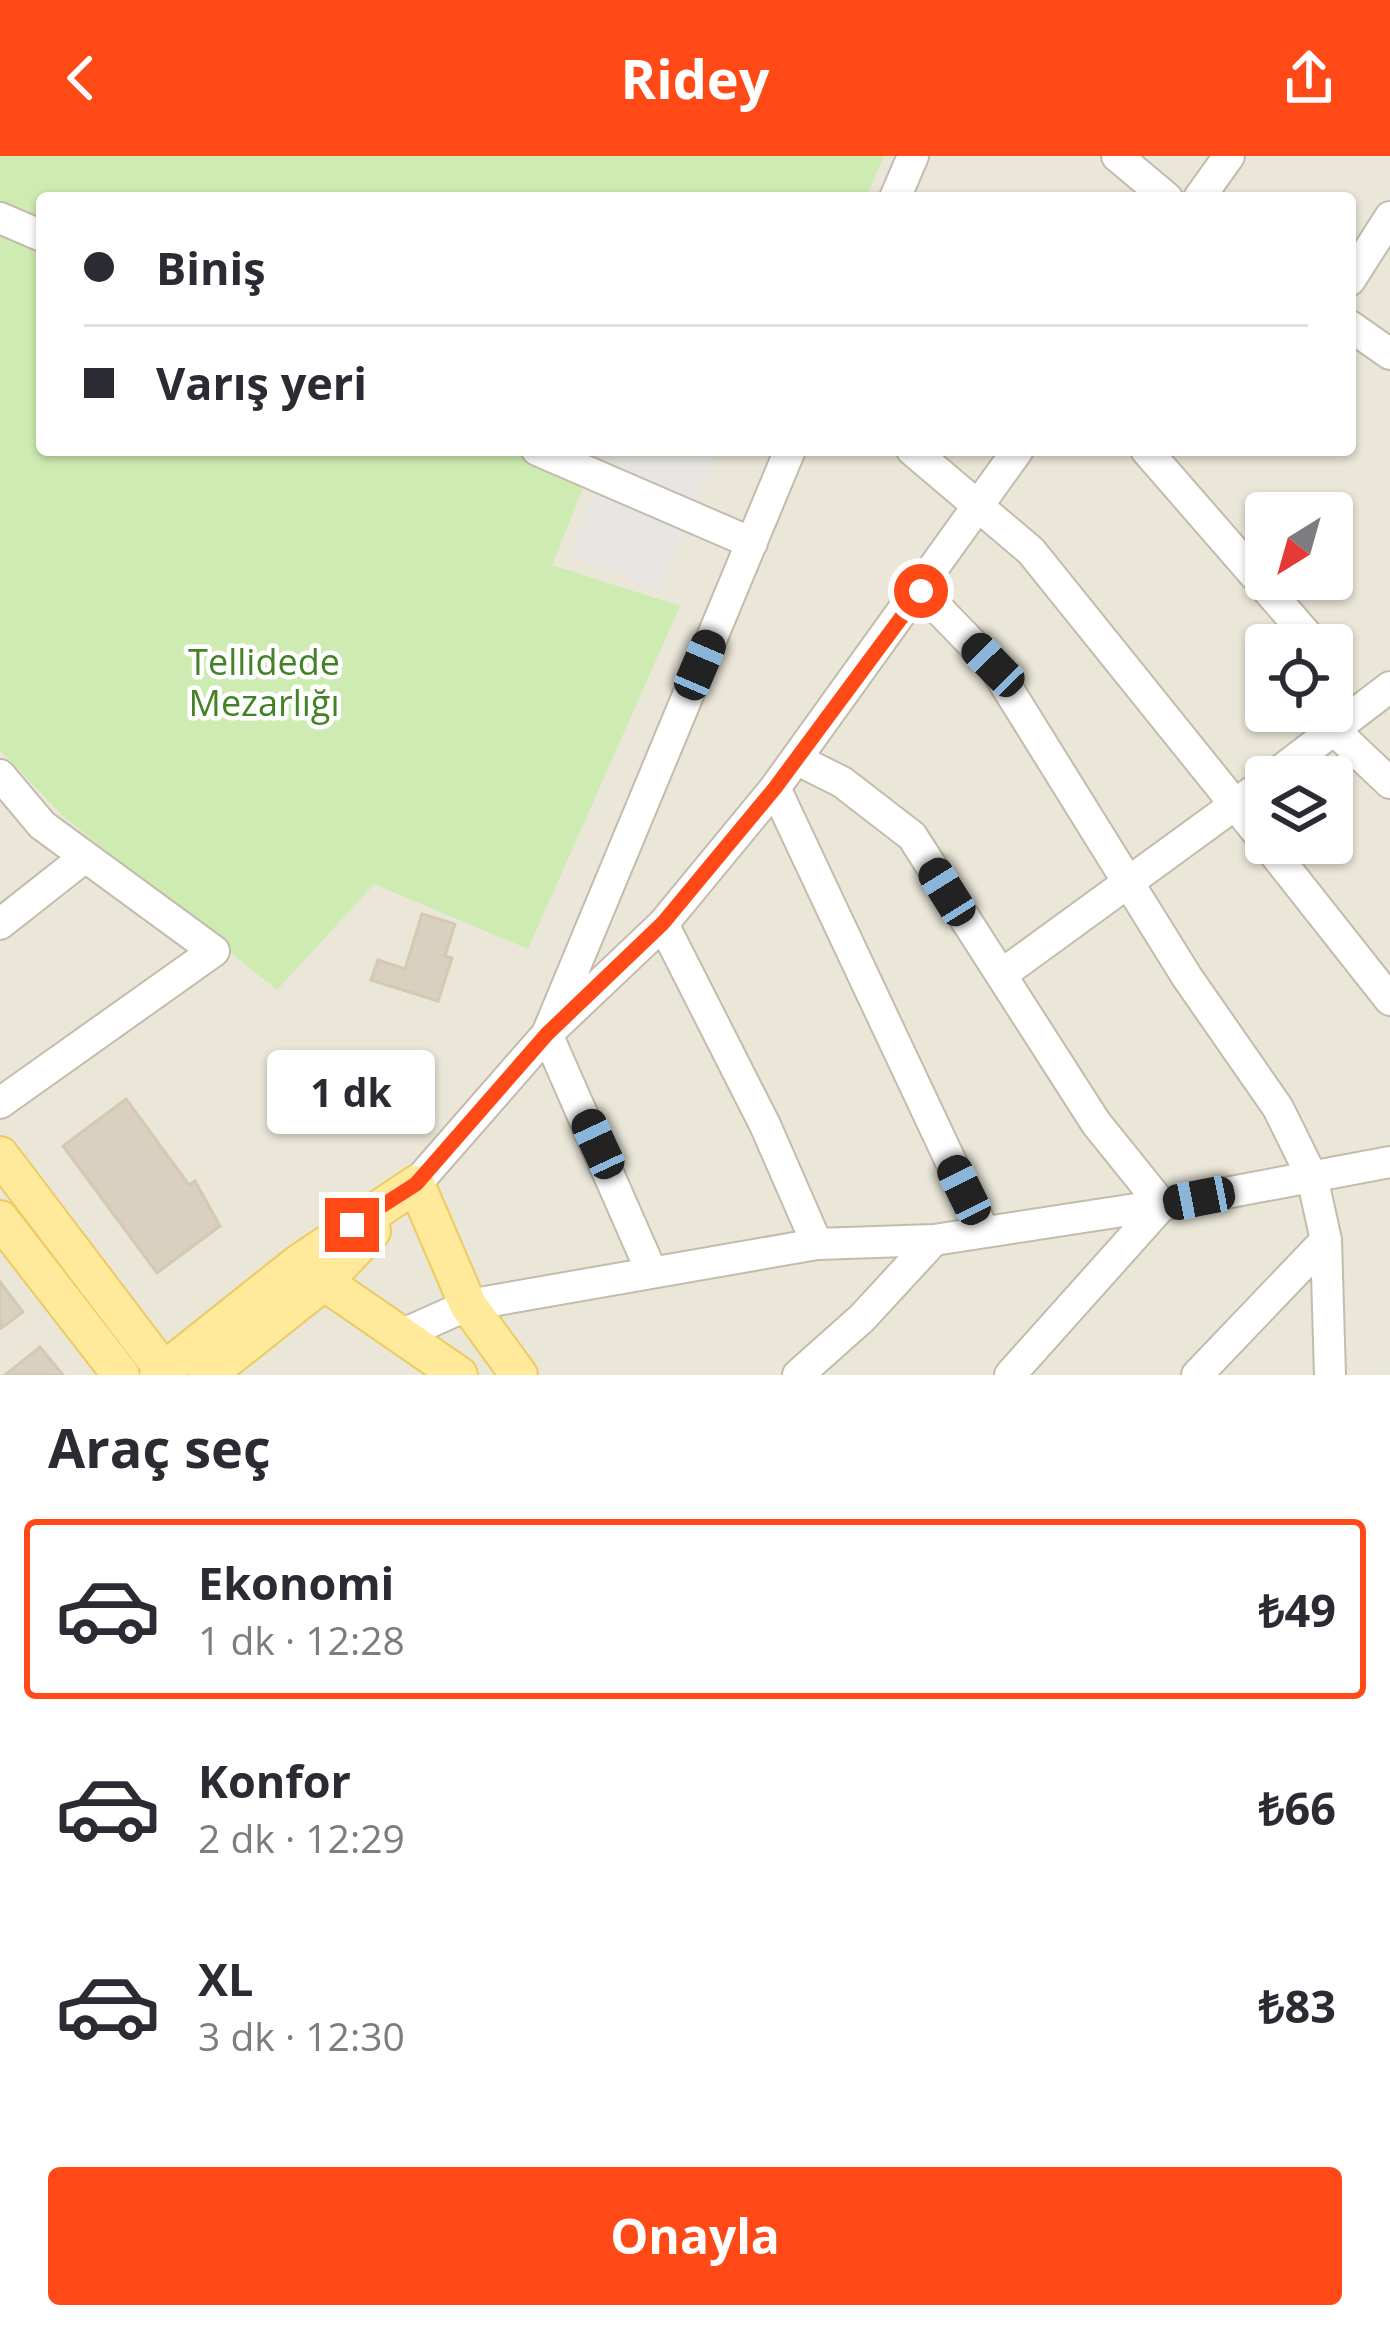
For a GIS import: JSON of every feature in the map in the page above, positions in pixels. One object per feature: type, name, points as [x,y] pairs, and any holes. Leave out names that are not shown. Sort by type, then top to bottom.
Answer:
[{"type":"main road","points":[[0,1155],[163,1373],[311,1272]]},
{"type":"main road","points":[[207,1375],[311,1272],[416,1184],[468,1305],[519,1375]]},
{"type":"main road","points":[[0,1219],[121,1375]]},
{"type":"main road","points":[[311,1272],[459,1375]]},
{"type":"street","points":[[898,192],[913,156]]},
{"type":"street","points":[[1117,156],[1160,192]]},
{"type":"street","points":[[1203,192],[1229,156]]},
{"type":"street","points":[[1356,271],[1390,217]]},
{"type":"street","points":[[0,218],[36,233]]},
{"type":"street","points":[[1356,330],[1390,354]]},
{"type":"street","points":[[551,456],[752,543]]},
{"type":"street","points":[[652,1273],[547,1034],[788,456]]},
{"type":"street","points":[[919,456],[1031,551],[1245,815]]},
{"type":"street","points":[[416,1184],[547,1034],[663,923],[775,788],[1014,456]]},
{"type":"street","points":[[1152,456],[1297,624]]},
{"type":"street","points":[[921,591],[993,665],[1187,977],[1278,1108],[1312,1177],[1327,1240],[1330,1375]]},
{"type":"street","points":[[1353,714],[1390,687]]},
{"type":"street","points":[[1298,756],[1329,732]]},
{"type":"street","points":[[1336,732],[1390,783]]},
{"type":"street","points":[[796,759],[842,782],[912,836],[1096,1123],[1162,1205]]},
{"type":"street","points":[[0,775],[42,825],[214,951],[0,1103]]},
{"type":"street","points":[[775,788],[984,1232]]},
{"type":"street","points":[[1001,975],[1128,878],[1245,798]]},
{"type":"street","points":[[0,924],[85,857]]},
{"type":"street","points":[[1283,864],[1390,1000]]},
{"type":"street","points":[[663,923],[765,1125],[817,1244]]},
{"type":"street","points":[[401,1335],[468,1305],[817,1244],[934,1240],[1162,1205],[1390,1162]]},
{"type":"street","points":[[1010,1375],[1162,1205]]},
{"type":"street","points":[[798,1375],[862,1318],[934,1240]]},
{"type":"street","points":[[1197,1375],[1327,1240]]},
{"type":"shaded area","points":[[0,156],[1390,156],[1390,1375],[0,1375]]},
{"type":"shaded area","points":[[610,456],[715,456],[658,591],[569,553]]},
{"type":"green space","name":"Tellidede Mezarlığı","points":[[0,156],[884,156],[869,192],[36,192],[36,456],[596,456],[552,565],[680,606],[528,949],[374,884],[277,990],[62,815],[0,750]]},
{"type":"building","points":[[422,914],[455,924],[445,956],[452,958],[438,1001],[371,980],[378,960],[405,969]]},
{"type":"building","points":[[126,1099],[189,1185],[195,1181],[220,1226],[157,1273],[63,1146]]},
{"type":"building","points":[[0,1282],[23,1312],[0,1329]]},
{"type":"building","points":[[40,1347],[63,1375],[5,1375]]},
{"type":"route","points":[[352,1225],[416,1184],[547,1034],[663,923],[775,788],[921,591]]}]
